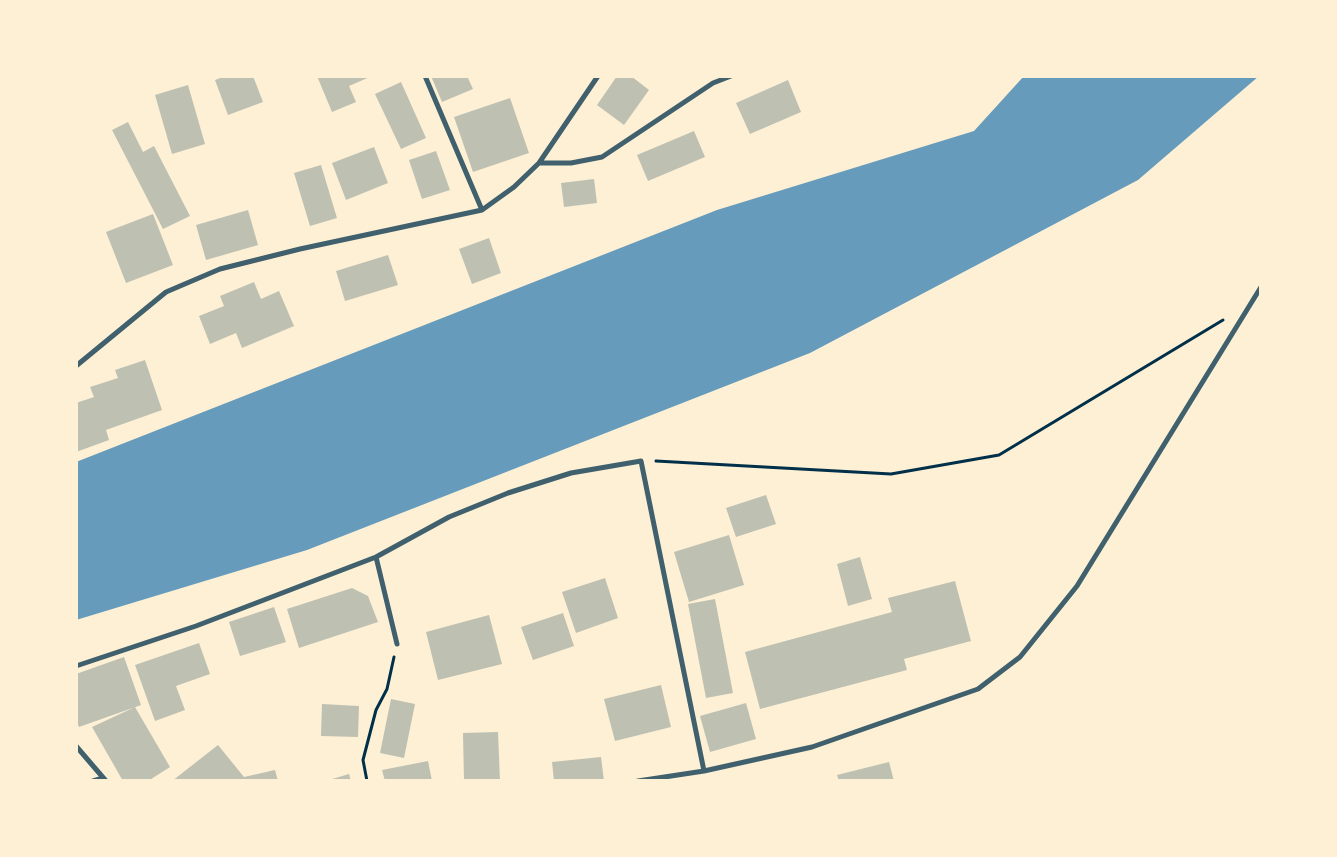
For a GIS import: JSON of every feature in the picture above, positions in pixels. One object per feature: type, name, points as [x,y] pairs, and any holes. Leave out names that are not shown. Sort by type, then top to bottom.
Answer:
[{"type":"street","points":[[425,76],[482,210]]},
{"type":"street","points":[[76,366],[166,292],[220,269],[300,249],[482,210],[514,187],[539,163],[598,76]]},
{"type":"street","points":[[539,163],[570,163],[602,157],[713,83],[731,76]]},
{"type":"street","points":[[638,781],[704,772],[812,748],[978,690],[1020,658],[1077,586],[1261,287]]},
{"type":"street","points":[[76,666],[196,626],[376,557],[449,517],[508,493],[571,473],[641,461],[704,772]]},
{"type":"street","points":[[376,557],[397,644]]},
{"type":"street","points":[[76,746],[105,779]]},
{"type":"street","points":[[93,781],[105,779]]},
{"type":"path","points":[[641,461],[891,474],[999,455],[1223,319]]},
{"type":"path","points":[[367,781],[363,760],[376,710],[388,689],[397,644]]},
{"type":"water","points":[[1024,76],[1259,76],[1138,180],[810,353],[307,550],[76,620],[76,462],[717,210],[974,131]]},
{"type":"building","points":[[226,76],[253,76],[263,102],[228,115],[215,80]]},
{"type":"building","points":[[317,76],[372,76],[349,86],[356,102],[332,112]]},
{"type":"building","points":[[431,76],[467,76],[473,89],[442,102]]},
{"type":"building","points":[[617,76],[631,76],[649,90],[624,125],[597,105]]},
{"type":"building","points":[[788,80],[801,112],[750,134],[736,103]]},
{"type":"building","points":[[401,82],[426,138],[401,149],[375,94]]},
{"type":"building","points":[[188,85],[205,144],[172,154],[155,95]]},
{"type":"building","points":[[510,98],[529,153],[473,172],[454,117]]},
{"type":"building","points":[[128,122],[143,152],[154,146],[190,216],[163,229],[112,130]]},
{"type":"building","points":[[694,131],[705,157],[648,181],[637,155]]},
{"type":"building","points":[[374,147],[388,183],[346,200],[332,163]]},
{"type":"building","points":[[436,151],[450,190],[422,199],[409,160]]},
{"type":"building","points":[[321,165],[337,218],[310,226],[294,173]]},
{"type":"building","points":[[594,179],[597,203],[564,207],[561,183]]},
{"type":"building","points":[[248,210],[258,245],[206,260],[196,225]]},
{"type":"building","points":[[153,214],[173,265],[126,283],[106,232]]},
{"type":"building","points":[[489,238],[501,273],[472,284],[459,249]]},
{"type":"building","points":[[388,255],[398,285],[345,301],[336,271]]},
{"type":"building","points":[[254,282],[261,299],[279,291],[294,326],[242,348],[236,333],[210,344],[199,316],[224,306],[220,296]]},
{"type":"building","points":[[145,360],[162,410],[106,430],[109,440],[76,452],[76,403],[94,397],[90,387],[118,378],[115,370]]},
{"type":"building","points":[[766,495],[776,524],[736,537],[726,508]]},
{"type":"building","points":[[729,535],[744,585],[689,602],[674,552]]},
{"type":"building","points":[[860,557],[872,599],[848,606],[837,564]]},
{"type":"building","points":[[605,578],[618,618],[576,633],[562,592]]},
{"type":"building","points":[[955,581],[971,641],[904,659],[907,670],[760,709],[745,652],[892,612],[888,598]]},
{"type":"building","points":[[352,588],[368,596],[378,622],[299,648],[287,609]]},
{"type":"building","points":[[715,599],[733,693],[706,698],[688,604]]},
{"type":"building","points":[[274,607],[286,642],[240,656],[229,622]]},
{"type":"building","points":[[563,613],[574,646],[533,660],[521,627]]},
{"type":"building","points":[[489,615],[502,664],[438,680],[426,632]]},
{"type":"building","points":[[199,643],[210,674],[176,686],[185,710],[155,721],[135,665]]},
{"type":"building","points":[[124,657],[141,705],[79,727],[76,720],[76,674]]},
{"type":"building","points":[[661,685],[671,727],[615,741],[604,699]]},
{"type":"building","points":[[391,699],[415,704],[404,758],[380,753]]},
{"type":"building","points":[[746,703],[756,739],[710,752],[700,716]]},
{"type":"building","points":[[322,704],[359,706],[358,737],[321,736]]},
{"type":"building","points":[[135,707],[170,767],[148,781],[123,781],[92,727]]},
{"type":"building","points":[[498,732],[500,781],[464,781],[463,733]]},
{"type":"building","points":[[218,745],[244,777],[275,770],[278,781],[172,781]]},
{"type":"building","points":[[601,757],[604,781],[554,781],[552,762]]},
{"type":"building","points":[[428,761],[432,781],[385,781],[382,770]]},
{"type":"building","points":[[889,762],[894,781],[839,781],[837,775]]},
{"type":"building","points":[[349,774],[351,781],[329,781],[329,780]]}]
